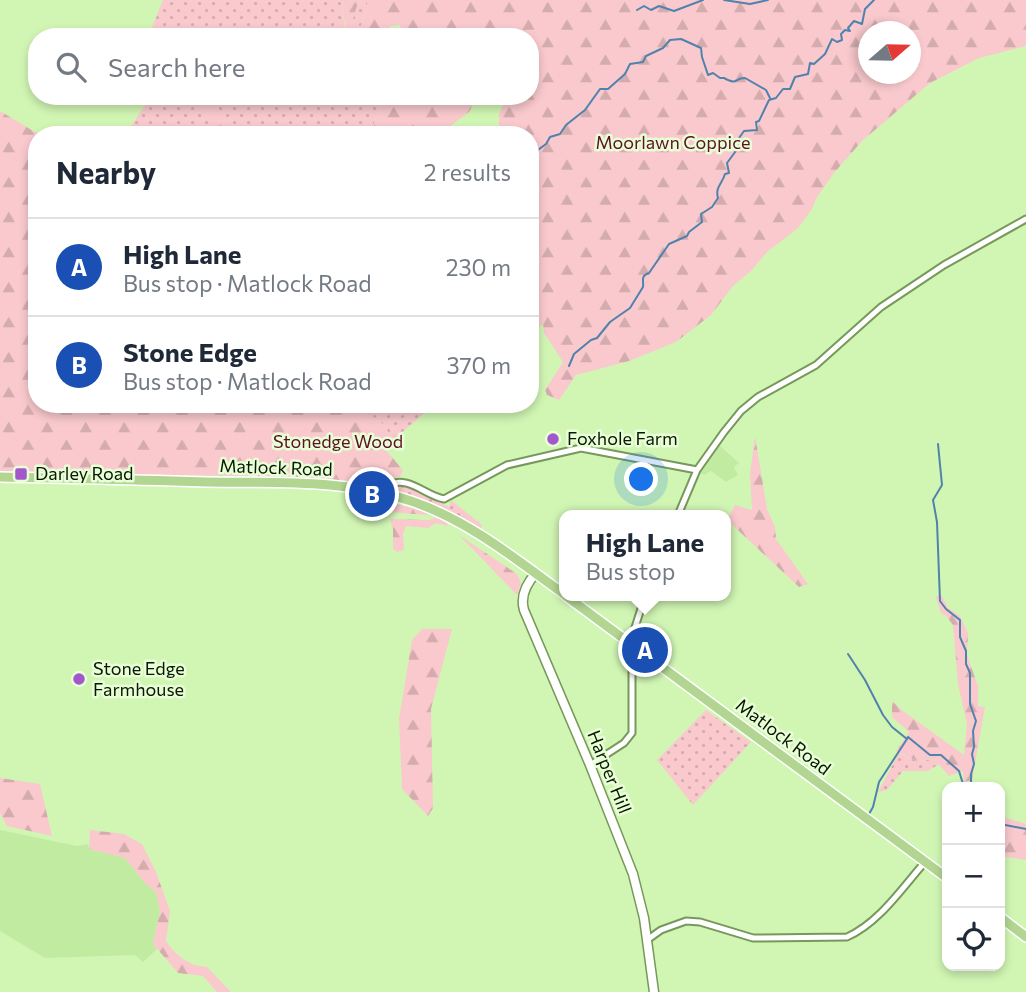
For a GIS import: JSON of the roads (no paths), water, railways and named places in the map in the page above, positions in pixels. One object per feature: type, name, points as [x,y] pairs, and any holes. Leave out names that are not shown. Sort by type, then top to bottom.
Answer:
[{"type":"main road","name":"Matlock Road","points":[[0,477],[320,484],[383,493],[442,513],[470,529],[559,590]]},
{"type":"main road","name":"Matlock Road","points":[[573,601],[942,874]]},
{"type":"main road","points":[[1005,921],[1026,937]]},
{"type":"street","points":[[680,510],[697,470],[741,411],[758,397],[816,365],[881,307],[944,265],[1026,219]]},
{"type":"street","points":[[383,493],[387,485],[395,482],[409,484],[444,499],[507,465],[581,448],[697,470]]},
{"type":"street","name":"Harper Hill","points":[[536,573],[524,590],[521,601],[633,874],[647,940],[651,990]]},
{"type":"street","points":[[590,765],[624,743],[632,733],[633,645],[644,601]]},
{"type":"street","points":[[647,940],[661,930],[686,921],[700,922],[753,938],[847,937],[859,932],[873,920],[925,862]]},
{"type":"waterway","points":[[637,10],[644,6],[651,10],[659,6],[674,11],[703,0]]},
{"type":"waterway","points":[[724,0],[750,4],[768,0]]},
{"type":"waterway","points":[[569,366],[574,354],[597,338],[610,322],[630,308],[643,287],[643,277],[649,273],[669,244],[687,236],[702,222],[701,214],[712,207],[718,198],[718,188],[725,174],[729,173],[727,163],[741,144],[739,138],[744,131],[757,130],[756,122],[769,100],[776,98],[783,89],[790,89],[795,77],[808,74],[810,63],[814,64],[825,54],[832,39],[837,42],[842,40],[841,34],[845,30],[850,31],[848,28],[854,21],[862,24],[865,9],[874,0]]},
{"type":"waterway","points":[[539,149],[550,137],[560,134],[566,125],[585,110],[600,89],[608,89],[625,74],[630,64],[643,62],[646,56],[663,48],[670,40],[681,39],[701,48],[708,75],[713,73],[734,82],[745,78],[766,90],[770,98]]},
{"type":"waterway","points":[[938,444],[942,485],[933,500],[937,522],[940,601],[960,620],[960,637],[970,673],[970,704],[976,721],[973,731],[974,764],[971,782]]},
{"type":"waterway","points":[[848,654],[892,727],[930,755],[941,755],[959,771],[962,782]]},
{"type":"waterway","points":[[869,814],[879,782],[907,739]]},
{"type":"waterway","points":[[1005,825],[1026,829]]},
{"type":"place","name":"Foxhole Farm","points":[[553,439]]},
{"type":"place","name":"Darley Road","points":[[21,474]]},
{"type":"place","name":"Stone Edge","points":[[372,494]]},
{"type":"place","name":"High Lane","points":[[645,650]]},
{"type":"place","name":"Stone Edge Farmhouse","points":[[79,679]]},
{"type":"park label","name":"Moorlawn Coppice","points":[[673,143]]},
{"type":"park label","name":"Stonedge Wood","points":[[338,442]]}]
